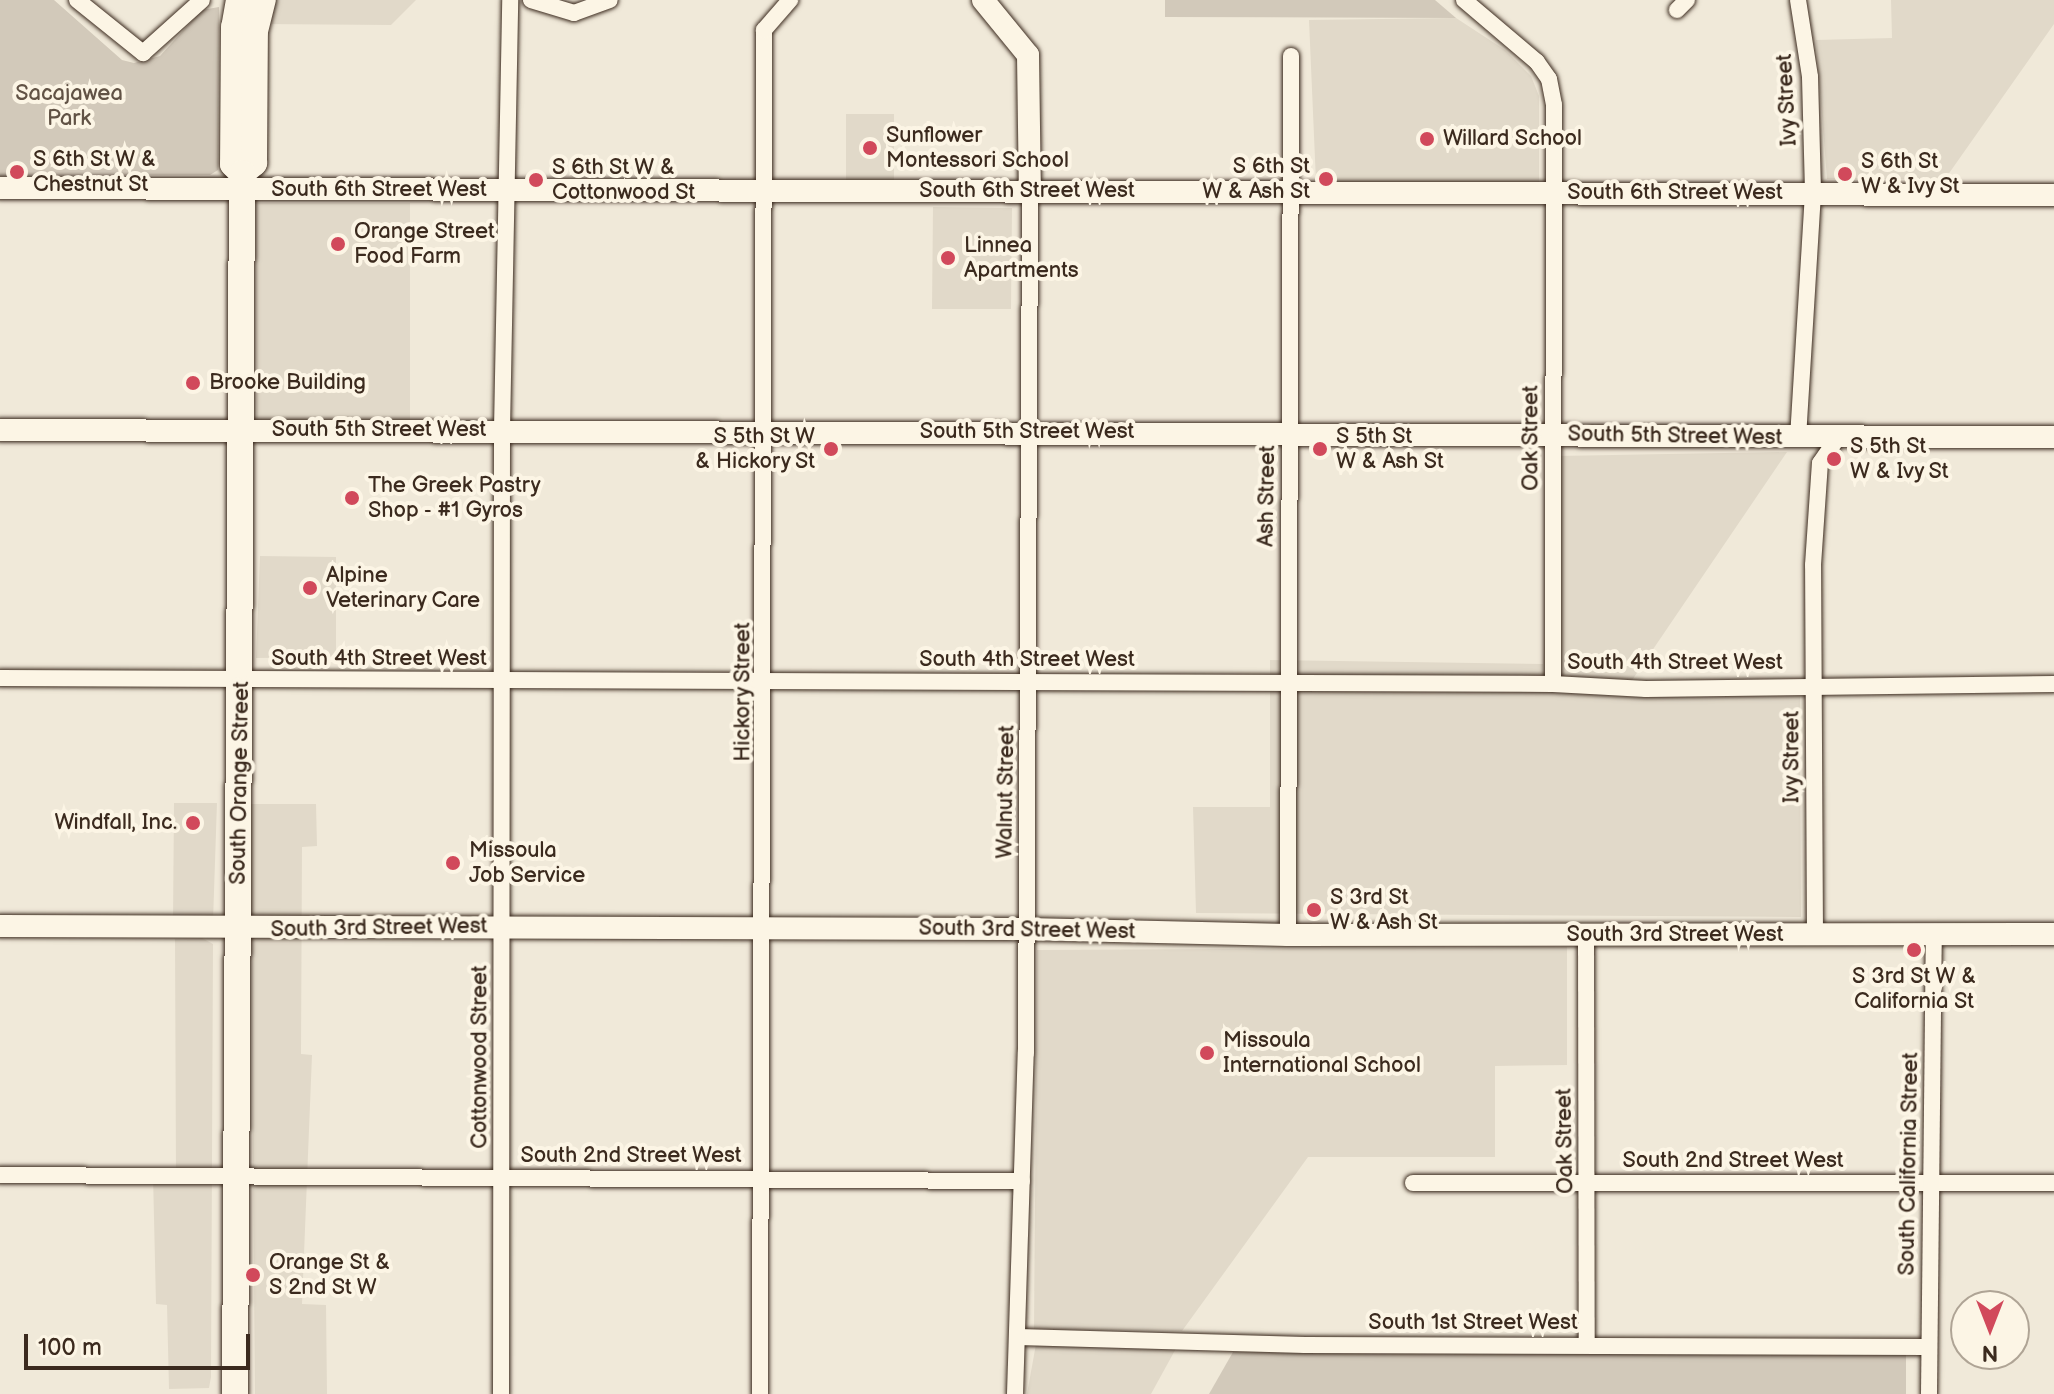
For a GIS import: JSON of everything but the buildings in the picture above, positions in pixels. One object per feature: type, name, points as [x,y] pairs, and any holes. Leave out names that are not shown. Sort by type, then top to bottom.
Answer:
[{"type":"main road","points":[[239,0],[234,27],[233,164],[242,182]]},
{"type":"main road","points":[[242,182],[254,163],[255,31],[263,0]]},
{"type":"main road","name":"South Orange Street","points":[[235,1394],[243,431],[242,182]]},
{"type":"street","points":[[77,0],[143,53],[202,0]]},
{"type":"street","name":"Cottonwood Street","points":[[501,1394],[502,429],[504,191],[510,0]]},
{"type":"street","points":[[531,0],[574,13],[610,0]]},
{"type":"street","name":"Hickory Street","points":[[760,1394],[766,430],[764,30],[790,0]]},
{"type":"street","points":[[983,0],[1028,55],[1030,191]]},
{"type":"street","name":"Oak Street","points":[[1464,0],[1549,79],[1553,192],[1553,684]]},
{"type":"street","name":"Ivy Street","points":[[1798,0],[1810,77],[1813,193],[1798,438]]},
{"type":"street","name":"Ash Street","points":[[1288,935],[1291,56]]},
{"type":"street","name":"South 6th Street West","points":[[0,188],[242,182],[504,191],[2054,195]]},
{"type":"street","name":"Walnut Street","points":[[1015,1394],[1027,929],[1030,191]]},
{"type":"street","name":"South 5th Street West","points":[[0,430],[1552,433],[1836,440],[2054,437]]},
{"type":"street","name":"Ivy Street","points":[[1815,935],[1813,565],[1820,463],[1836,440]]},
{"type":"street","name":"South 4th Street West","points":[[0,678],[765,683],[1030,681],[1287,686],[1553,684],[1646,689],[2054,684]]},
{"type":"street","name":"South 3rd Street West","points":[[0,926],[1027,929],[1288,935],[2054,934]]},
{"type":"street","name":"South California Street","points":[[1929,1394],[1934,935]]},
{"type":"street","name":"Oak Street","points":[[1586,936],[1587,1345]]},
{"type":"street","name":"South 2nd Street West","points":[[0,1175],[1022,1181]]},
{"type":"street","name":"South 2nd Street West","points":[[1413,1183],[2054,1183]]},
{"type":"street","name":"South 1st Street West","points":[[1018,1337],[1305,1345],[1928,1347]]},
{"type":"shaded area","points":[[266,0],[416,0],[391,25],[260,24]]},
{"type":"shaded area","points":[[1891,0],[2054,0],[2054,24],[1945,179],[1827,179],[1816,40],[1892,38]]},
{"type":"shaded area","name":"Willard School","points":[[1456,18],[1505,50],[1531,76],[1539,96],[1539,182],[1316,182],[1309,20]]},
{"type":"shaded area","name":"Sunflower Montessori School","points":[[846,114],[894,114],[894,181],[846,181]]},
{"type":"shaded area","points":[[256,203],[410,203],[410,424],[257,424]]},
{"type":"shaded area","points":[[933,207],[1012,208],[1011,309],[932,309]]},
{"type":"shaded area","points":[[1787,452],[1622,695],[1800,695],[1801,917],[1196,913],[1193,807],[1270,807],[1270,660],[1543,664],[1557,456]]},
{"type":"shaded area","points":[[260,556],[336,557],[336,657],[256,658]]},
{"type":"shaded area","points":[[174,803],[217,803],[213,921],[173,921]]},
{"type":"shaded area","points":[[250,804],[316,804],[317,846],[302,847],[301,1054],[312,1055],[302,1304],[326,1305],[327,1394],[255,1394]]},
{"type":"shaded area","points":[[202,938],[213,944],[211,1377],[209,1388],[169,1389],[167,1305],[156,1304],[153,1175],[176,1175],[175,939]]},
{"type":"shaded area","name":"Missoula International School","points":[[1567,947],[1567,1065],[1495,1066],[1495,1157],[1308,1157],[1182,1331],[1034,1329],[1037,950]]},
{"type":"shaded area","points":[[1179,1343],[1151,1394],[1027,1394],[1036,1344]]},
{"type":"green space","name":"Sacajawea Park","points":[[0,0],[54,0],[122,60],[134,63],[160,56],[202,10],[219,7],[218,170],[210,175],[0,176]]},
{"type":"green space","points":[[1165,0],[1435,0],[1456,18],[1165,17]]},
{"type":"green space","points":[[1233,1352],[1906,1355],[1906,1394],[1209,1394]]},
{"type":"place","name":"Willard School","points":[[1427,139]]},
{"type":"place","name":"Sunflower Montessori School","points":[[870,148]]},
{"type":"place","name":"S 6th St W & Chestnut St","points":[[17,172]]},
{"type":"place","name":"S 6th St W & Ivy St","points":[[1845,174]]},
{"type":"place","name":"S 6th St W & Ash St","points":[[1326,179]]},
{"type":"place","name":"S 6th St W & Cottonwood St","points":[[536,180]]},
{"type":"place","name":"Orange Street Food Farm","points":[[338,244]]},
{"type":"place","name":"Linnea Apartments","points":[[948,258]]},
{"type":"place","name":"Brooke Building","points":[[193,383]]},
{"type":"place","name":"S 5th St W & Hickory St","points":[[831,449]]},
{"type":"place","name":"S 5th St W & Ash St","points":[[1320,449]]},
{"type":"place","name":"S 5th St W & Ivy St","points":[[1834,459]]},
{"type":"place","name":"The Greek Pastry Shop - #1 Gyros","points":[[352,498]]},
{"type":"place","name":"Alpine Veterinary Care","points":[[310,588]]},
{"type":"place","name":"Windfall, Inc.","points":[[193,823]]},
{"type":"place","name":"Missoula Job Service","points":[[453,863]]},
{"type":"place","name":"S 3rd St W & Ash St","points":[[1314,910]]},
{"type":"place","name":"S 3rd St W & California St","points":[[1914,950]]},
{"type":"place","name":"Missoula International School","points":[[1207,1053]]},
{"type":"place","name":"Orange St & S 2nd St W","points":[[253,1275]]}]
